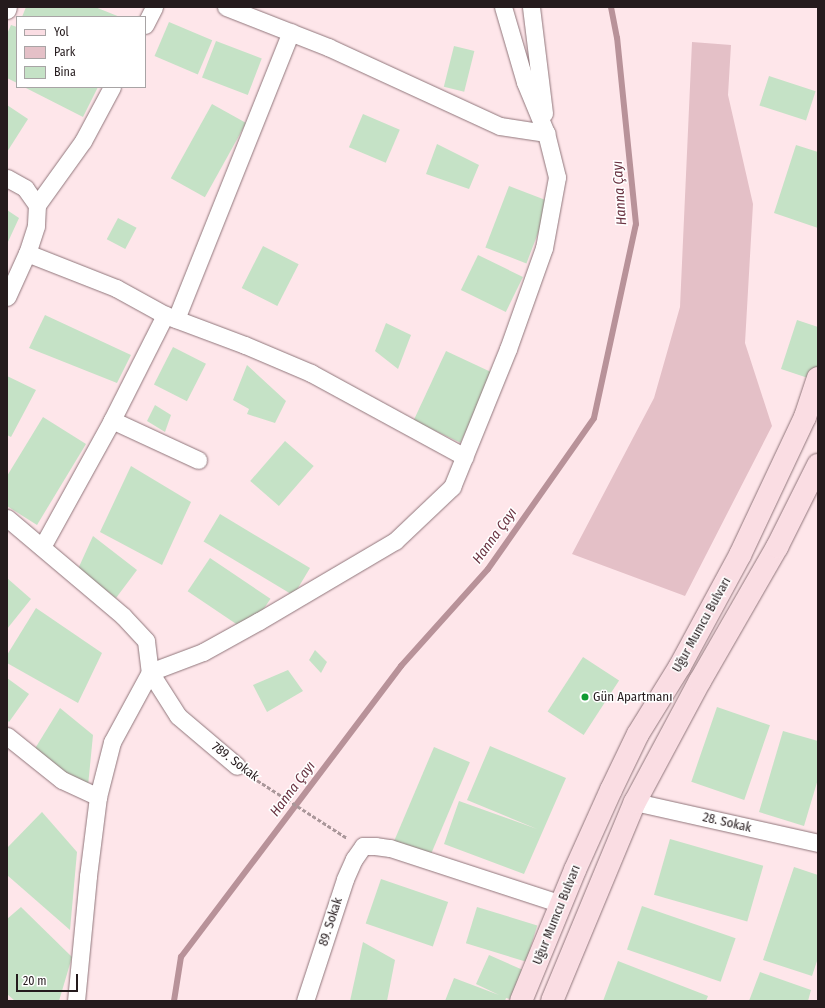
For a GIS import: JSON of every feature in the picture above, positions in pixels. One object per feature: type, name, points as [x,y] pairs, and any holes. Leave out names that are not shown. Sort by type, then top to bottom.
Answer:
[{"type":"main road","name":"Uğur Mumcu Bulvarı","points":[[521,1001],[561,904],[611,790],[638,734],[680,666],[740,554],[805,417],[818,378]]},
{"type":"main road","name":"Uğur Mumcu Bulvarı","points":[[552,1001],[635,802],[700,682],[777,547],[818,465]]},
{"type":"street","points":[[146,22],[154,7]]},
{"type":"street","points":[[226,7],[328,47],[500,126],[546,134]]},
{"type":"street","points":[[503,7],[525,82],[546,134]]},
{"type":"street","points":[[150,672],[203,652],[395,541],[452,487],[508,349],[544,248],[557,177],[546,134],[531,7]]},
{"type":"street","points":[[42,547],[170,317],[291,32]]},
{"type":"street","points":[[7,297],[27,252],[36,226],[37,205],[83,142],[111,88]]},
{"type":"street","points":[[7,178],[26,188],[37,205]]},
{"type":"street","points":[[27,252],[116,288],[170,317],[245,345],[312,373],[465,457]]},
{"type":"street","points":[[112,420],[198,460]]},
{"type":"street","points":[[7,518],[123,616],[146,641],[150,672],[112,742],[98,797],[88,876],[76,1001]]},
{"type":"street","name":"789. Sokak","points":[[150,672],[178,716],[237,766]]},
{"type":"street","points":[[7,736],[62,780],[98,797]]},
{"type":"street","name":"28. Sokak","points":[[635,802],[818,843]]},
{"type":"street","name":"89. Sokak","points":[[305,1001],[346,879],[354,859],[363,846],[390,848],[561,904]]},
{"type":"path","name":"789. Sokak","points":[[237,766],[340,834]]},
{"type":"green space","points":[[692,42],[731,45],[728,95],[753,204],[745,343],[772,426],[685,596],[572,554],[654,398],[680,307]]},
{"type":"building","points":[[26,7],[95,7],[118,16],[22,16]]},
{"type":"building","points":[[169,22],[212,40],[198,74],[155,56]]},
{"type":"building","points":[[11,25],[16,27],[16,82],[7,78],[7,34]]},
{"type":"building","points":[[216,41],[262,59],[248,95],[202,77]]},
{"type":"building","points":[[454,46],[474,51],[464,92],[444,87]]},
{"type":"building","points":[[769,76],[816,91],[806,121],[759,105]]},
{"type":"building","points":[[26,88],[98,88],[83,117]]},
{"type":"building","points":[[212,104],[246,123],[205,197],[171,178]]},
{"type":"building","points":[[7,105],[28,119],[7,152]]},
{"type":"building","points":[[363,114],[400,130],[386,163],[349,147]]},
{"type":"building","points":[[437,144],[479,165],[469,189],[426,174]]},
{"type":"building","points":[[796,145],[818,152],[818,228],[774,213]]},
{"type":"building","points":[[509,186],[550,202],[526,263],[485,248]]},
{"type":"building","points":[[7,210],[19,218],[7,244]]},
{"type":"building","points":[[118,218],[137,228],[125,249],[107,239]]},
{"type":"building","points":[[263,246],[299,264],[277,306],[242,288]]},
{"type":"building","points":[[478,255],[523,277],[506,312],[461,290]]},
{"type":"building","points":[[45,315],[131,355],[117,383],[29,348]]},
{"type":"building","points":[[797,320],[818,327],[817,381],[781,369]]},
{"type":"building","points":[[386,323],[411,335],[398,369],[375,351]]},
{"type":"building","points":[[173,347],[206,364],[187,401],[154,384]]},
{"type":"building","points":[[446,351],[493,373],[461,443],[413,421]]},
{"type":"building","points":[[247,365],[286,401],[275,423],[247,414],[249,409],[233,400]]},
{"type":"building","points":[[7,376],[36,390],[11,437],[7,435]]},
{"type":"building","points":[[155,405],[171,415],[165,432],[147,421]]},
{"type":"building","points":[[43,417],[86,444],[37,525],[7,506],[7,476]]},
{"type":"building","points":[[285,441],[314,466],[279,506],[250,481]]},
{"type":"building","points":[[131,466],[191,502],[162,565],[100,532]]},
{"type":"building","points":[[220,514],[310,568],[294,596],[204,541]]},
{"type":"building","points":[[93,536],[137,570],[116,598],[78,569]]},
{"type":"building","points":[[210,558],[271,599],[248,632],[188,591]]},
{"type":"building","points":[[7,578],[31,599],[7,629]]},
{"type":"building","points":[[36,608],[102,653],[78,703],[7,663],[7,655]]},
{"type":"building","points":[[315,650],[327,662],[321,673],[309,660]]},
{"type":"building","name":"Gün Apartmanı","points":[[583,657],[619,680],[584,735],[548,712]]},
{"type":"building","points":[[288,670],[303,691],[267,712],[253,685]]},
{"type":"building","points":[[7,678],[29,694],[9,722],[7,720]]},
{"type":"building","points":[[717,707],[770,725],[744,800],[691,782]]},
{"type":"building","points":[[60,708],[93,735],[88,786],[31,755]]},
{"type":"building","points":[[783,731],[818,741],[818,779],[804,826],[759,812]]},
{"type":"building","points":[[490,746],[566,778],[524,874],[444,844],[459,801],[537,829],[467,800]]},
{"type":"building","points":[[434,747],[470,762],[430,856],[394,841]]},
{"type":"building","points":[[42,812],[77,852],[70,930],[7,875],[7,848]]},
{"type":"building","points":[[670,839],[763,866],[747,921],[654,895]]},
{"type":"building","points":[[794,867],[818,875],[818,958],[812,976],[763,960]]},
{"type":"building","points":[[381,879],[448,902],[433,947],[366,923]]},
{"type":"building","points":[[642,906],[736,938],[721,982],[627,949]]},
{"type":"building","points":[[21,907],[72,957],[59,1001],[15,1001],[7,994],[7,919]]},
{"type":"building","points":[[477,907],[537,925],[526,962],[466,943]]},
{"type":"building","points":[[363,942],[395,960],[387,1001],[350,1001]]},
{"type":"building","points":[[489,955],[523,970],[510,999],[506,998],[505,1001],[445,1001],[454,978],[499,995],[476,984]]},
{"type":"building","points":[[618,961],[708,996],[706,1001],[603,1001]]},
{"type":"building","points":[[760,972],[811,990],[808,1001],[749,1001]]},
{"type":"waterway","name":"Hanna Çayı","points":[[174,1001],[181,957],[401,666],[488,569],[594,418],[636,224],[617,38],[611,7]]},
{"type":"place","name":"Gün Apartmanı","points":[[585,697]]}]
